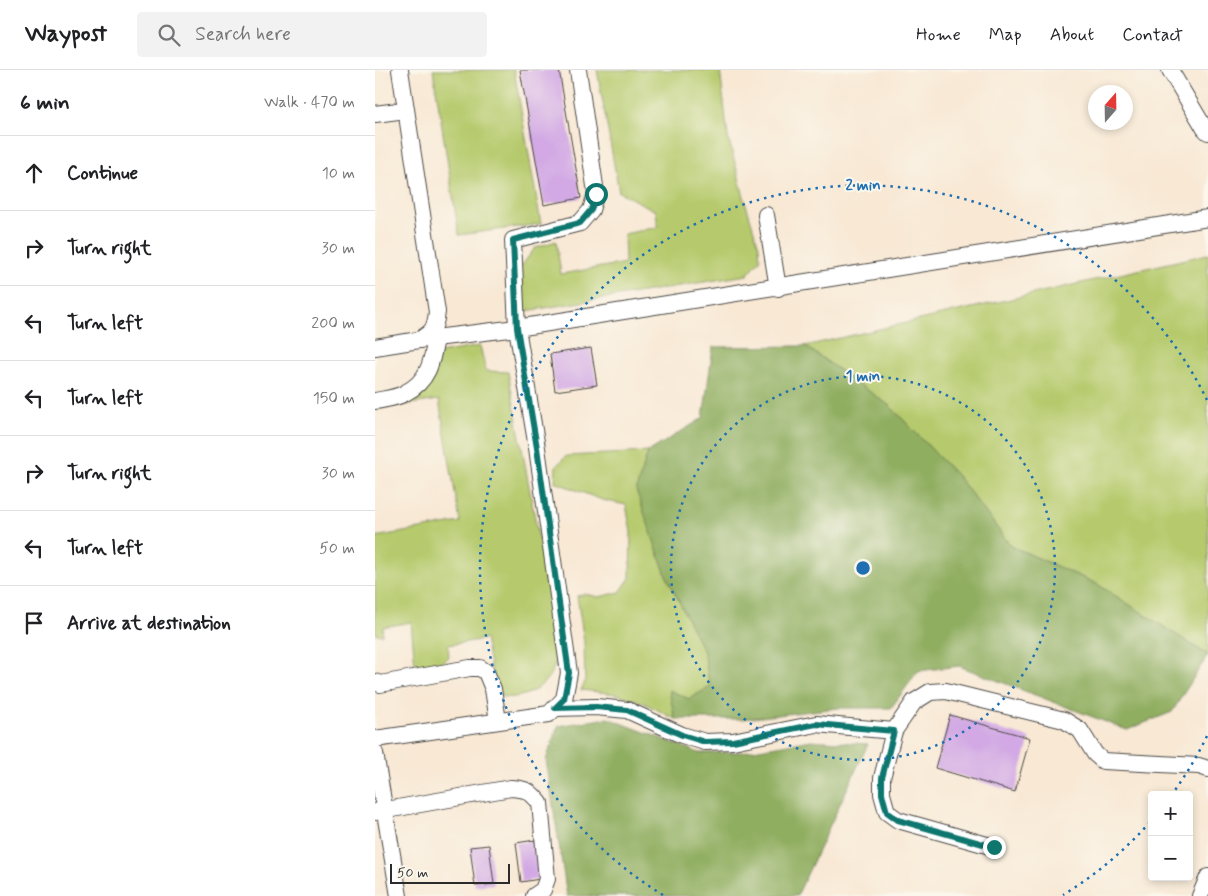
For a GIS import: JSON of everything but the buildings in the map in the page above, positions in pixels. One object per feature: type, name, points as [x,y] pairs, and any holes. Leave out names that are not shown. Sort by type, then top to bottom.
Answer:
[{"type":"street","points":[[400,70],[437,312],[435,326],[429,334],[419,340]]},
{"type":"street","points":[[375,739],[549,714],[564,699],[569,673],[537,448],[517,328],[513,240],[580,223],[591,210],[596,194],[578,70]]},
{"type":"street","points":[[1169,70],[1208,132]]},
{"type":"street","points":[[375,114],[406,110]]},
{"type":"street","points":[[766,216],[778,288]]},
{"type":"street","points":[[375,347],[517,328],[778,288],[1208,218]]},
{"type":"street","points":[[375,401],[404,394],[420,384],[431,364],[436,338]]},
{"type":"street","points":[[375,682],[380,684],[470,668],[480,668],[486,672],[493,689],[499,721]]},
{"type":"street","points":[[994,847],[898,820],[887,812],[882,794],[882,778],[894,731],[914,702],[930,692],[947,691],[1064,720],[1080,730],[1095,754],[1103,761],[1199,766],[1208,769]]},
{"type":"street","points":[[555,708],[596,707],[627,710],[682,735],[705,742],[733,741],[816,724],[894,731]]},
{"type":"street","points":[[375,753],[380,812],[399,896]]},
{"type":"street","points":[[380,812],[511,788],[524,789],[540,803],[547,879],[543,890],[534,896]]},
{"type":"street","points":[[1200,896],[1208,877]]},
{"type":"green space","points":[[433,70],[514,70],[541,224],[459,235]]},
{"type":"green space","points":[[597,70],[720,70],[728,137],[759,247],[760,260],[747,275],[526,311],[519,269],[535,248],[556,241],[561,274],[625,263],[624,234],[658,227],[656,211],[619,192]]},
{"type":"green space","points":[[1208,254],[1208,655],[1097,584],[1011,546],[959,478],[890,406],[805,346]]},
{"type":"green space","points":[[480,346],[486,371],[508,372],[557,645],[554,666],[545,682],[530,693],[513,697],[503,697],[496,685],[485,639],[448,645],[449,657],[446,660],[415,666],[411,622],[383,627],[382,635],[375,633],[375,537],[460,522],[439,400],[375,409],[375,404],[408,395],[440,353]]},
{"type":"green space","points":[[805,346],[890,406],[959,478],[1011,546],[1097,584],[1208,655],[1172,712],[1127,730],[959,666],[918,671],[891,708],[838,708],[744,719],[675,719],[669,690],[689,699],[710,687],[704,652],[666,575],[636,490],[648,452],[703,418],[713,347]]},
{"type":"green space","points":[[648,452],[637,490],[666,575],[704,652],[710,687],[689,699],[669,690],[675,719],[642,702],[616,694],[581,690],[585,682],[584,642],[577,596],[585,594],[599,597],[620,592],[630,578],[631,532],[626,505],[602,500],[555,482],[556,466],[566,456]]},
{"type":"green space","points":[[608,718],[699,753],[742,752],[811,740],[868,744],[797,896],[567,896],[546,760],[558,726]]},
{"type":"route","points":[[596,194],[591,210],[580,223],[513,240],[517,328],[537,448],[569,673],[564,699],[555,708],[596,707],[627,710],[682,735],[705,742],[733,741],[816,724],[894,731],[882,778],[882,794],[887,812],[898,820],[994,847]]}]
